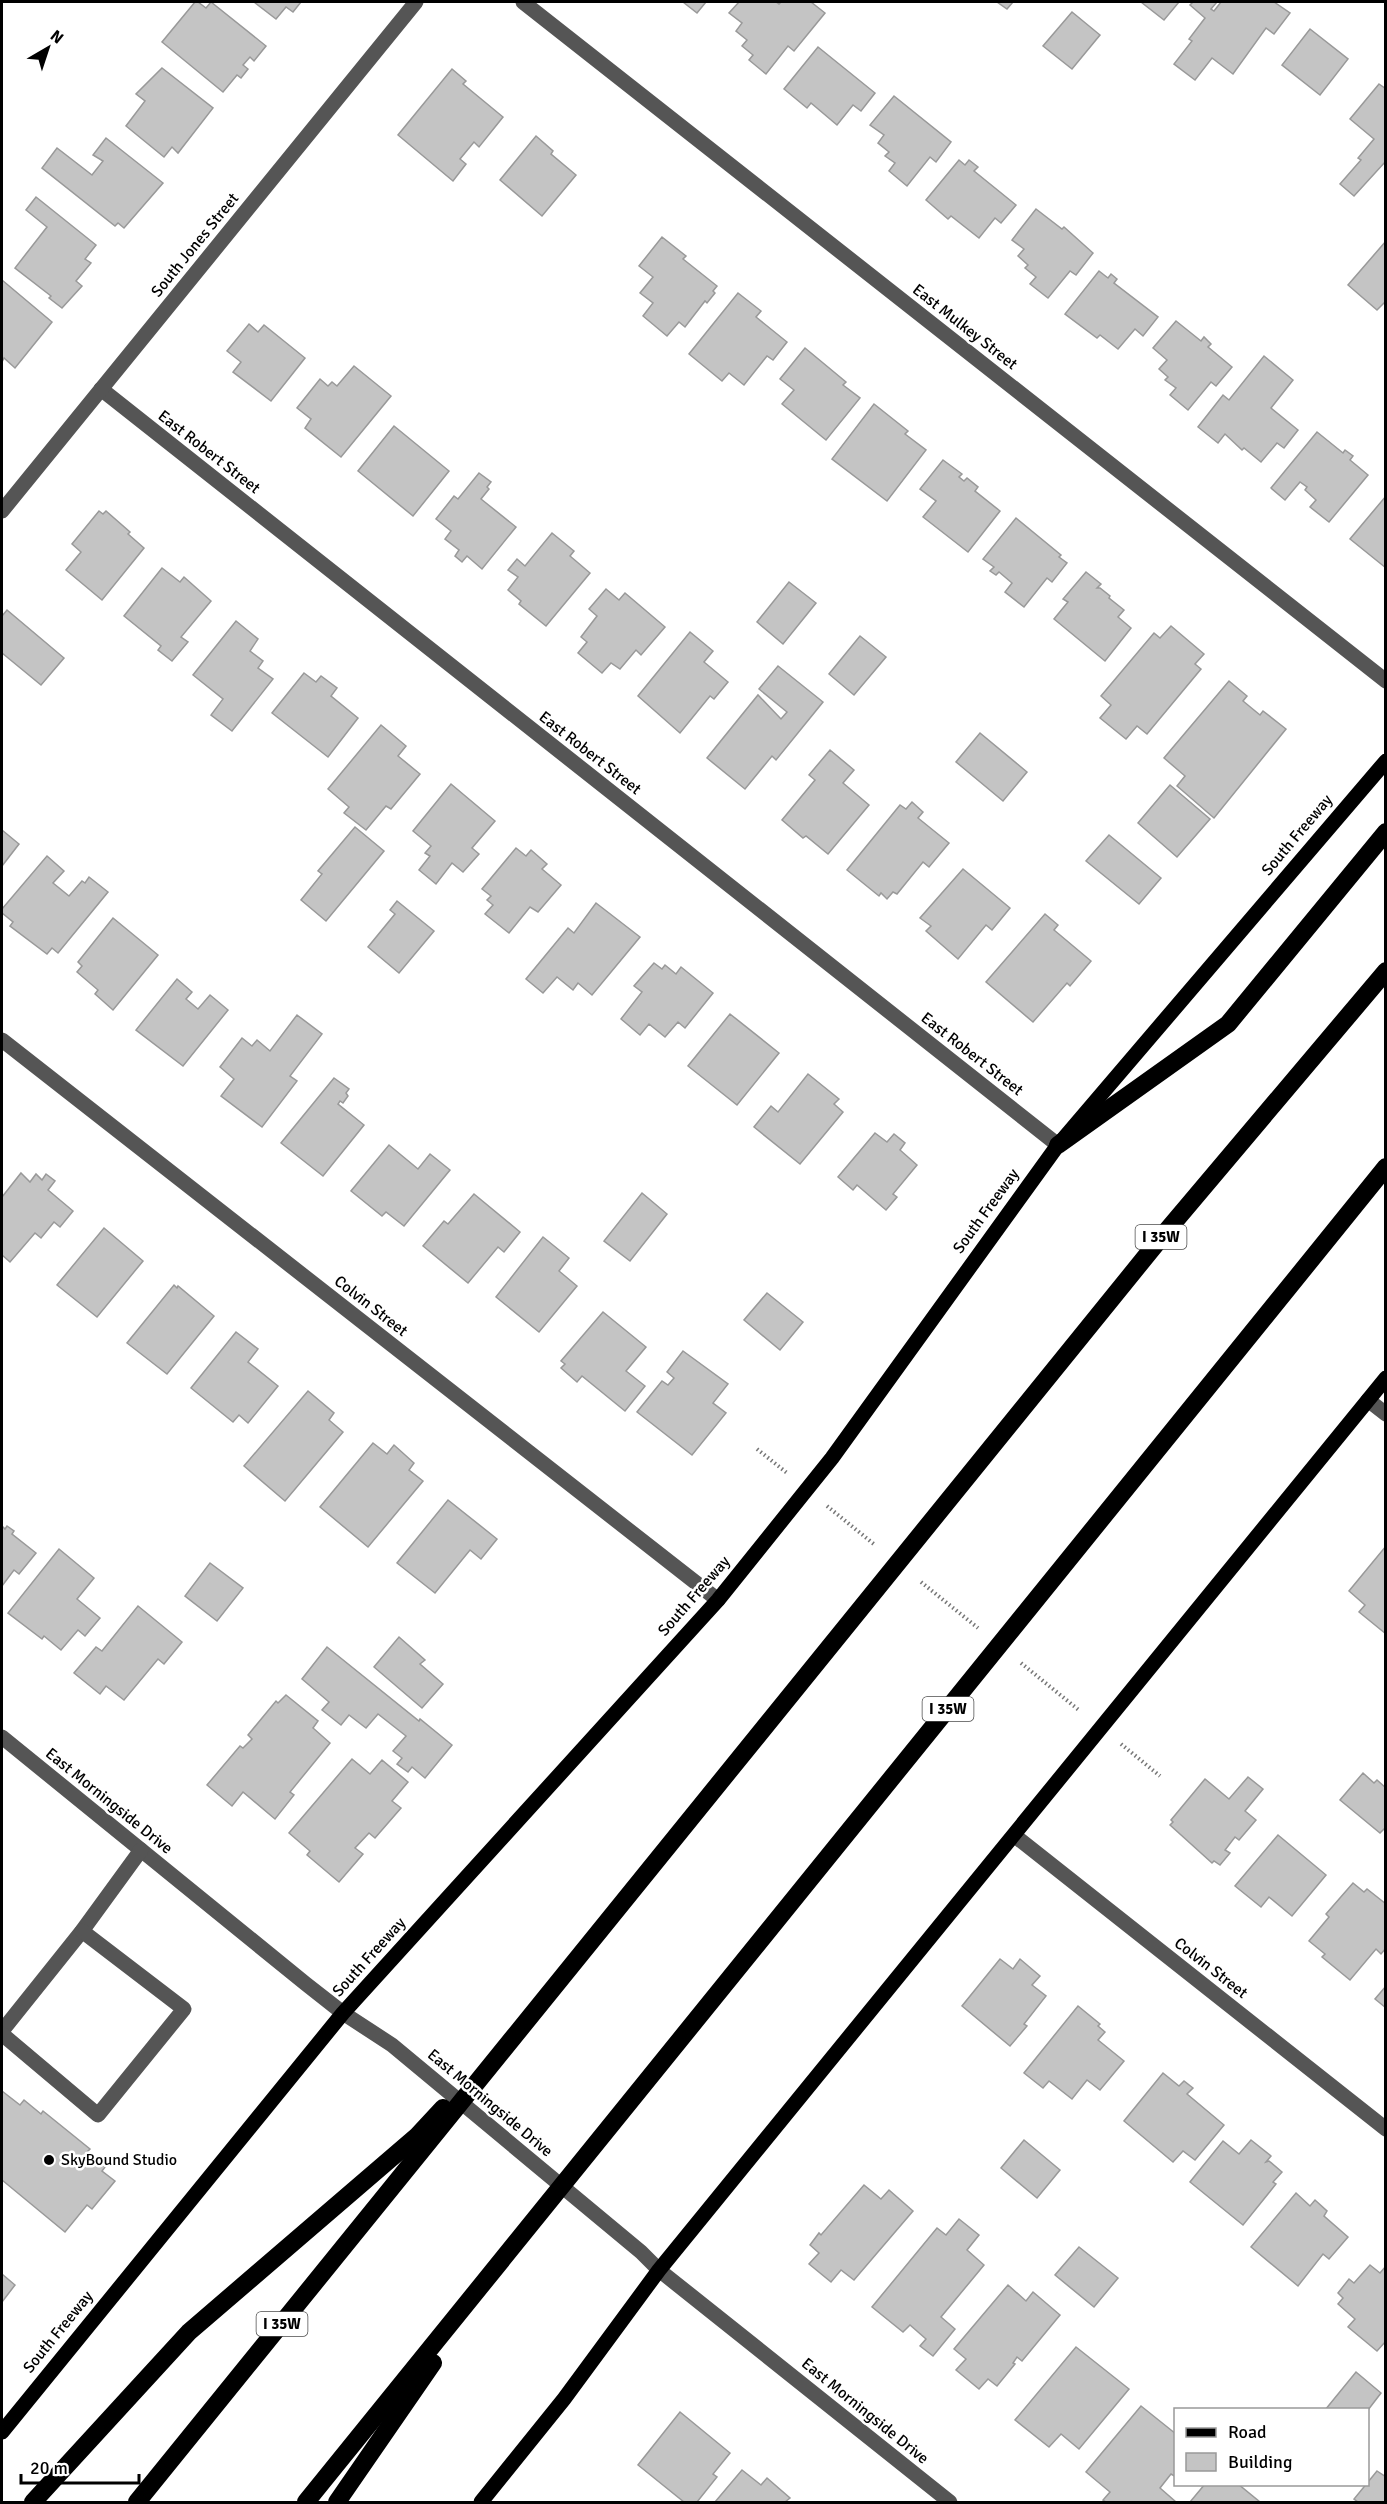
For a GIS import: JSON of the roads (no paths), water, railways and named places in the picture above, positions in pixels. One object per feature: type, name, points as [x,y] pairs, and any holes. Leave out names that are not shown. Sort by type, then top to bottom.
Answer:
[{"type":"highway","points":[[1058,1145],[1228,1024],[1386,832]]},
{"type":"highway","name":"I 35W","points":[[137,2502],[1164,1234],[1386,971]]},
{"type":"highway","name":"I 35W","points":[[306,2502],[1386,1167]]},
{"type":"highway","points":[[33,2502],[189,2332],[417,2136],[532,2016]]},
{"type":"highway","points":[[337,2502],[511,2251]]},
{"type":"main road","name":"South Freeway","points":[[2,2432],[343,2013],[718,1600],[832,1458],[1058,1145],[1386,761]]},
{"type":"main road","points":[[481,2502],[564,2399],[659,2270],[1386,1378]]},
{"type":"street","name":"South Jones Street","points":[[2,511],[416,2]]},
{"type":"street","name":"East Mulkey Street","points":[[523,2],[1386,681]]},
{"type":"street","name":"East Robert Street","points":[[101,390],[1058,1145]]},
{"type":"street","name":"Colvin Street","points":[[2,1040],[718,1600]]},
{"type":"street","points":[[1368,1400],[1386,1414]]},
{"type":"street","name":"East Morningside Drive","points":[[2,1737],[343,2013],[392,2045],[641,2252],[659,2270],[950,2502]]},
{"type":"street","name":"Colvin Street","points":[[1015,1836],[1386,2129]]},
{"type":"street","points":[[82,1931],[184,2009],[98,2115],[2,2033],[82,1931],[141,1850]]},
{"type":"place","name":"SkyBound Studio","points":[[49,2160]]}]
